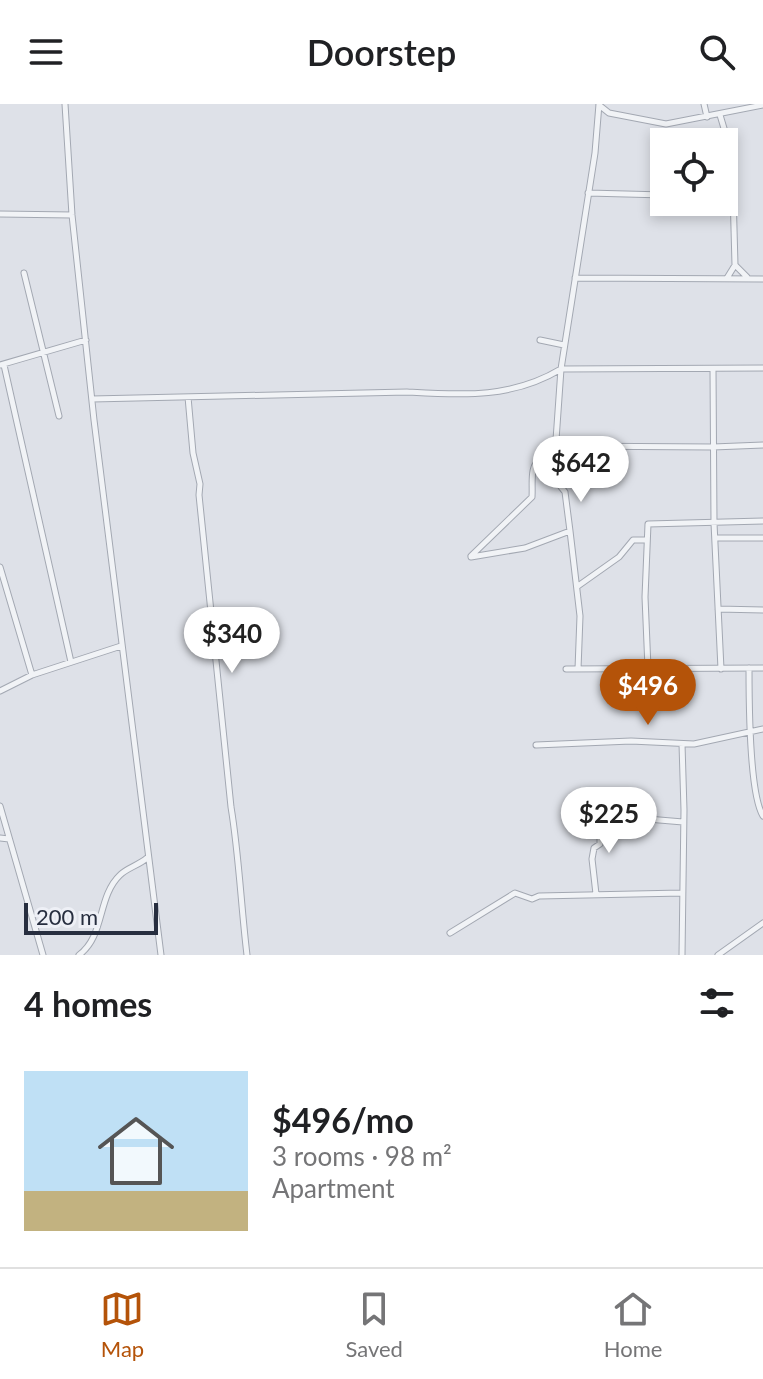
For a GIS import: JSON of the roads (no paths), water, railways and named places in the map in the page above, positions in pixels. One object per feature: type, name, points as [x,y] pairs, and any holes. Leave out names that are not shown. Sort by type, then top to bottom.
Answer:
[{"type":"street","points":[[65,104],[72,215],[92,399],[161,955]]},
{"type":"street","points":[[599,104],[609,113],[666,124],[763,105]]},
{"type":"street","points":[[570,531],[525,548],[471,557],[532,497],[532,468],[540,457],[553,451],[556,443],[558,385],[599,104]]},
{"type":"street","points":[[704,104],[707,117]]},
{"type":"street","points":[[720,115],[724,128]]},
{"type":"street","points":[[588,193],[650,195]]},
{"type":"street","points":[[0,214],[72,215]]},
{"type":"street","points":[[727,279],[735,265],[734,216]]},
{"type":"street","points":[[735,265],[749,279]]},
{"type":"street","points":[[24,273],[59,416]]},
{"type":"street","points":[[575,278],[763,279]]},
{"type":"street","points":[[71,662],[39,529],[14,400],[2,365],[86,340]]},
{"type":"street","points":[[540,340],[564,345]]},
{"type":"street","points":[[92,399],[407,392],[433,396],[478,395],[497,393],[546,378],[561,369],[763,368]]},
{"type":"street","points":[[713,369],[714,523],[721,669]]},
{"type":"street","points":[[188,397],[193,453],[200,484],[247,955]]},
{"type":"street","points":[[556,443],[562,446],[763,445]]},
{"type":"street","points":[[561,487],[565,492],[577,586],[580,619],[578,669]]},
{"type":"street","points":[[648,668],[645,597],[647,527],[652,522],[763,521]]},
{"type":"street","points":[[715,538],[763,538]]},
{"type":"street","points":[[577,586],[619,557],[633,540],[647,540]]},
{"type":"street","points":[[0,567],[32,675]]},
{"type":"street","points":[[718,609],[763,610]]},
{"type":"street","points":[[0,691],[32,675],[121,646]]},
{"type":"street","points":[[749,668],[757,804],[763,816]]},
{"type":"street","points":[[566,669],[763,668]]},
{"type":"street","points":[[536,745],[631,741],[705,744],[763,729]]},
{"type":"street","points":[[682,744],[682,955]]},
{"type":"street","points":[[0,806],[43,955]]},
{"type":"street","points":[[567,821],[624,817],[683,822]]},
{"type":"street","points":[[596,894],[592,859],[594,848],[600,844],[600,819]]},
{"type":"street","points":[[0,838],[9,839]]},
{"type":"street","points":[[79,955],[93,942],[113,885],[121,874],[148,857]]},
{"type":"street","points":[[450,933],[515,893],[532,899],[539,896],[682,893]]},
{"type":"street","points":[[718,955],[763,923]]}]
